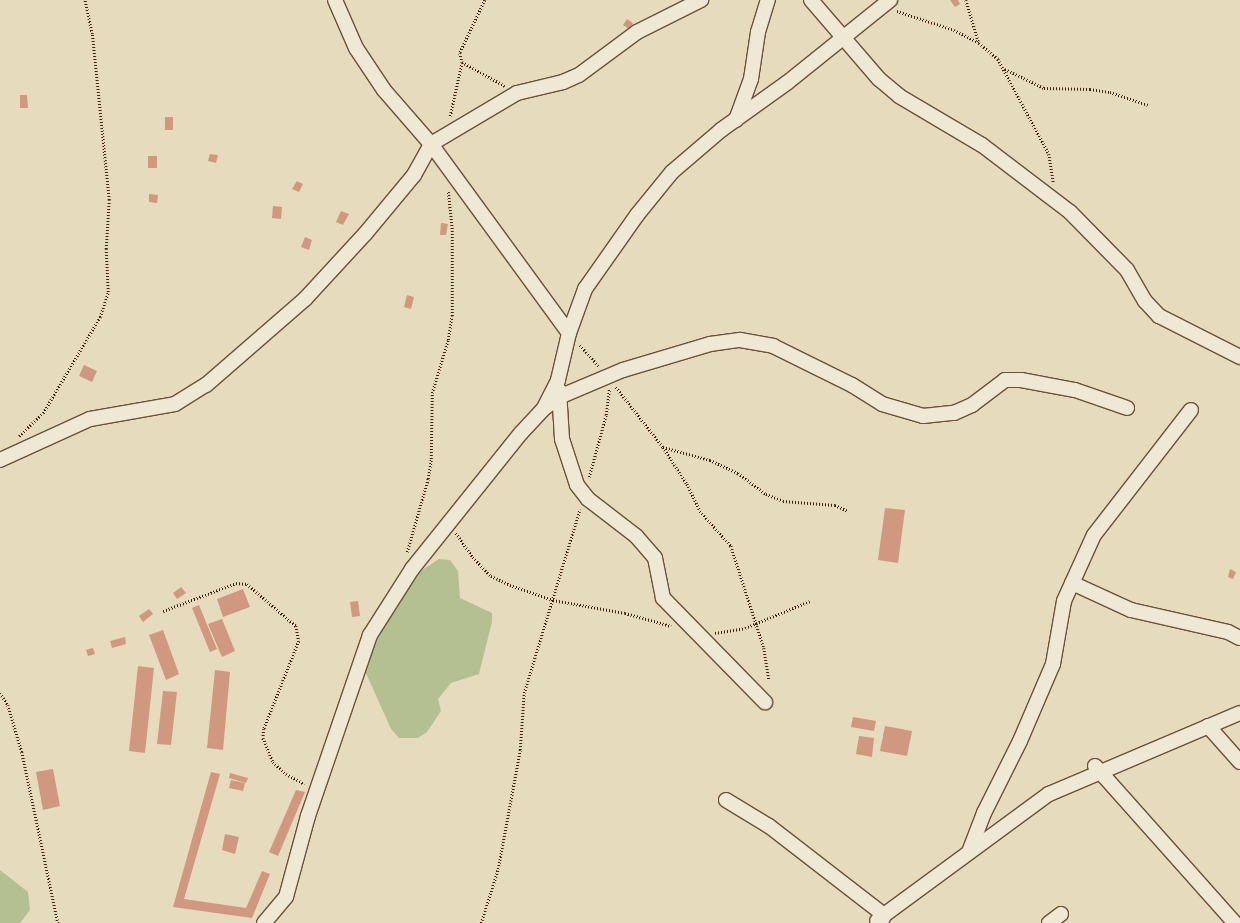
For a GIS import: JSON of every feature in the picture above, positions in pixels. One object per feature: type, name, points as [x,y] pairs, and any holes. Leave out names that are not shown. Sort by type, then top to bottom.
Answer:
[{"type":"street","points":[[335,0],[356,48],[384,90],[431,144],[569,332]]},
{"type":"street","points":[[0,460],[90,419],[175,404],[206,385],[305,299],[360,240],[414,175],[431,144],[517,93],[563,82],[579,75],[637,32],[701,0]]},
{"type":"street","points":[[736,120],[751,79],[758,32],[768,0]]},
{"type":"street","points":[[811,0],[879,79],[899,96],[982,145],[1054,200],[1108,248],[1127,270],[1145,301],[1159,316],[1240,357]]},
{"type":"street","points":[[544,408],[558,380],[569,332],[585,289],[657,190],[695,152],[844,38],[887,3]]},
{"type":"street","points":[[264,923],[286,897],[317,787],[370,635],[412,569],[544,408],[559,396],[608,376],[710,344],[740,340],[773,346],[852,385],[882,404],[923,416],[954,414],[972,405],[1005,380],[1075,390],[1127,408]]},
{"type":"street","points":[[558,380],[562,439],[577,485],[585,494],[636,536],[655,558],[663,598],[765,702]]},
{"type":"street","points":[[969,852],[984,812],[1020,741],[1053,664],[1064,601],[1094,535],[1191,410]]},
{"type":"street","points":[[1072,583],[1132,610],[1228,632],[1240,638]]},
{"type":"street","points":[[726,800],[769,826],[880,920],[969,852],[1049,794],[1098,769],[1240,713]]},
{"type":"street","points":[[1208,726],[1240,762]]},
{"type":"street","points":[[1098,769],[1235,923]]},
{"type":"street","points":[[1049,923],[1061,914]]},
{"type":"path","points":[[16,440],[43,413],[100,317],[108,292],[106,249],[109,200],[92,34],[85,0]]},
{"type":"path","points":[[447,134],[462,62],[460,53],[485,0]]},
{"type":"path","points":[[966,0],[979,43]]},
{"type":"path","points":[[887,3],[954,30],[979,43],[998,59],[1049,154],[1053,169],[1054,200]]},
{"type":"path","points":[[462,62],[517,93]]},
{"type":"path","points":[[1004,68],[1044,88],[1103,91],[1148,105]]},
{"type":"path","points":[[405,560],[428,479],[431,459],[432,393],[448,340],[452,316],[452,229],[448,186]]},
{"type":"path","points":[[569,332],[608,376],[663,447],[687,484],[700,511],[731,546],[764,648],[769,681]]},
{"type":"path","points":[[481,923],[498,869],[520,750],[524,693],[585,494],[606,415],[609,394],[608,376]]},
{"type":"path","points":[[663,447],[710,460],[738,473],[766,494],[783,501],[835,505],[848,511]]},
{"type":"path","points":[[448,524],[473,558],[491,576],[552,600],[624,613],[675,627]]},
{"type":"path","points":[[163,611],[236,583],[247,584],[296,626],[299,641],[264,729],[263,738],[273,762],[286,774],[317,787]]},
{"type":"path","points":[[697,633],[728,633],[810,601]]},
{"type":"path","points":[[0,693],[8,705],[22,752],[58,923]]},
{"type":"green space","points":[[439,559],[450,560],[458,571],[460,598],[492,613],[492,622],[479,674],[451,683],[438,699],[441,711],[427,732],[418,738],[399,738],[391,729],[365,671],[371,644],[419,572]]},
{"type":"green space","points":[[0,870],[28,892],[30,910],[20,923],[0,923]]},
{"type":"building","points":[[950,0],[958,0],[960,4],[955,7]]},
{"type":"building","points":[[627,19],[633,23],[629,29],[623,25]]},
{"type":"building","points":[[20,95],[27,95],[28,108],[20,108]]},
{"type":"building","points":[[165,117],[173,117],[173,130],[165,130]]},
{"type":"building","points":[[210,154],[218,155],[216,163],[208,161]]},
{"type":"building","points":[[148,156],[157,156],[157,168],[148,168]]},
{"type":"building","points":[[297,181],[303,184],[299,192],[292,189]]},
{"type":"building","points":[[149,194],[158,195],[157,203],[149,202]]},
{"type":"building","points":[[273,206],[282,207],[281,219],[272,218]]},
{"type":"building","points":[[341,211],[349,214],[343,225],[336,222]]},
{"type":"building","points":[[441,223],[448,224],[446,235],[440,235]]},
{"type":"building","points":[[305,237],[312,240],[309,250],[301,247]]},
{"type":"building","points":[[407,295],[414,297],[411,309],[404,307]]},
{"type":"building","points":[[84,365],[97,371],[92,382],[79,376]]},
{"type":"building","points":[[885,508],[905,510],[898,563],[878,560]]},
{"type":"building","points":[[1230,569],[1236,572],[1233,579],[1228,577]]},
{"type":"building","points":[[181,587],[186,593],[177,599],[173,593]]},
{"type":"building","points":[[243,589],[250,607],[223,617],[217,599]]},
{"type":"building","points":[[358,601],[360,616],[352,617],[350,602]]},
{"type":"building","points":[[199,605],[217,649],[210,652],[192,608]]},
{"type":"building","points":[[149,609],[153,614],[143,622],[139,616]]},
{"type":"building","points":[[222,619],[235,651],[222,657],[208,624]]},
{"type":"building","points":[[163,630],[179,674],[166,680],[149,635]]},
{"type":"building","points":[[125,637],[126,644],[112,648],[110,641]]},
{"type":"building","points":[[93,648],[95,654],[88,656],[86,650]]},
{"type":"building","points":[[138,666],[154,668],[145,753],[129,751]]},
{"type":"building","points":[[215,670],[230,672],[223,750],[207,748]]},
{"type":"building","points":[[163,691],[177,692],[171,745],[157,744]]},
{"type":"building","points":[[853,717],[876,721],[874,731],[851,727]]},
{"type":"building","points":[[885,726],[912,731],[907,756],[880,751]]},
{"type":"building","points":[[859,736],[874,738],[872,757],[856,754]]},
{"type":"building","points":[[53,769],[60,806],[43,810],[36,772]]},
{"type":"building","points":[[211,772],[220,774],[184,899],[246,908],[262,871],[270,874],[252,918],[173,907]]},
{"type":"building","points":[[230,773],[248,778],[246,783],[229,778]]},
{"type":"building","points":[[231,780],[245,783],[243,791],[229,788]]},
{"type":"building","points":[[296,790],[305,792],[278,856],[269,852]]},
{"type":"building","points":[[225,834],[239,837],[235,854],[222,850]]}]
